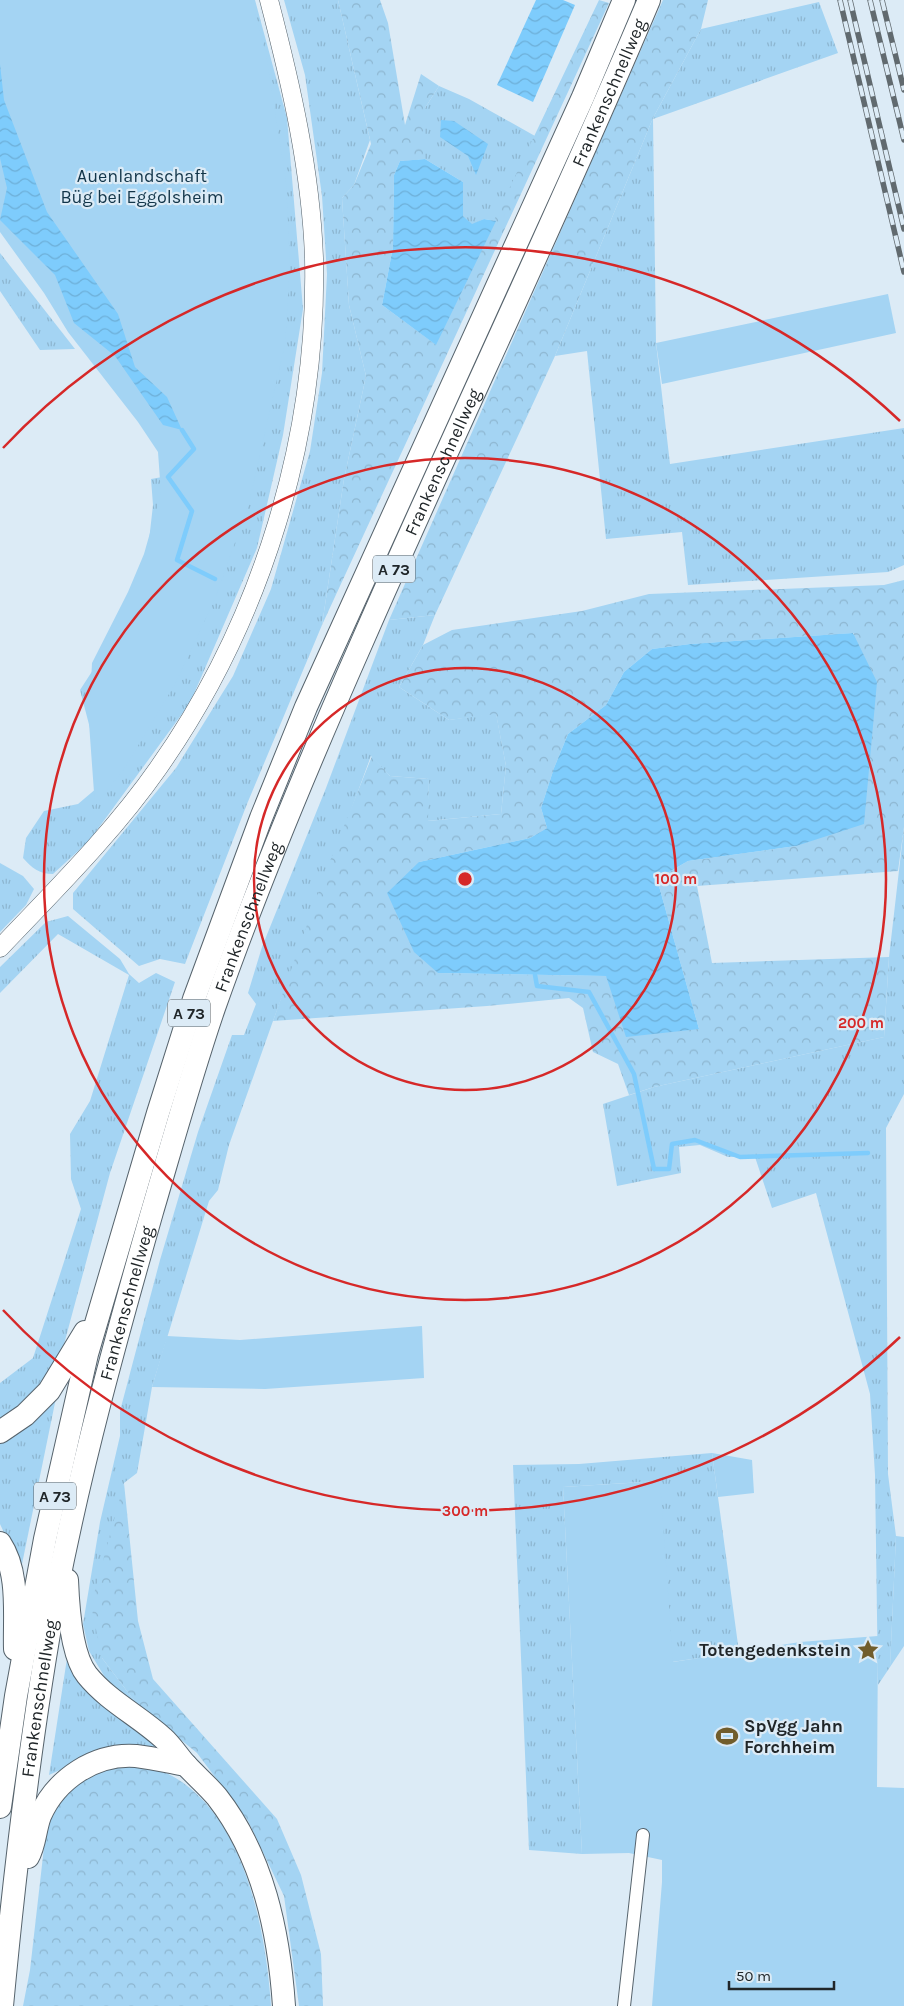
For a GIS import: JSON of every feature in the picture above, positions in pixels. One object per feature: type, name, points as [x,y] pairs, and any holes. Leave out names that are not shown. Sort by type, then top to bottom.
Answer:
[{"type":"highway","name":"Frankenschnellweg","points":[[0,1807],[16,1696],[45,1539],[87,1354],[158,1113],[194,999],[261,818],[314,689],[624,0]]},
{"type":"highway","name":"Frankenschnellweg","points":[[2,2006],[15,1876],[40,1690],[67,1542],[107,1369],[213,1010],[283,825],[328,718],[474,390],[604,106],[649,0]]},
{"type":"highway","points":[[0,1432],[25,1415],[49,1391],[104,1299]]},
{"type":"highway","points":[[67,1542],[68,1593],[72,1628],[77,1653],[86,1674],[112,1700],[164,1738],[186,1765],[216,1796],[226,1810],[250,1851],[266,1895],[277,1943],[284,2006]]},
{"type":"highway","points":[[0,1543],[10,1566],[15,1593],[16,1696]]},
{"type":"highway","points":[[15,1876],[30,1854],[34,1834],[45,1807],[61,1784],[73,1774],[89,1765],[121,1757],[135,1756],[186,1765]]},
{"type":"main road","points":[[0,948],[87,856],[158,769],[188,724],[216,673],[244,613],[267,552],[285,493],[299,434],[308,377],[314,257],[300,136],[288,74],[269,0]]},
{"type":"street","points":[[624,2006],[643,1834]]},
{"type":"green space","name":"Auenlandschaft Büg bei Eggolsheim","points":[[0,0],[251,0],[266,54],[286,182],[290,265],[285,344],[249,503],[215,599],[175,684],[124,769],[95,806],[89,723],[92,663],[128,592],[144,554],[161,494],[158,452],[138,422],[68,332],[44,293],[0,232]]},
{"type":"green space","points":[[191,0],[255,0],[287,118],[303,309],[283,435],[257,548],[190,703],[89,841],[53,874],[48,874],[36,870],[23,858],[26,838],[44,811],[78,804],[104,782],[80,690],[102,656],[145,576],[153,505],[151,479],[179,474]]},
{"type":"green space","points":[[284,0],[338,0],[370,140],[354,185],[342,198],[349,305],[366,376],[344,479],[322,625],[247,804],[185,964],[160,959],[139,966],[73,909],[73,893],[176,768],[233,676],[271,589],[310,451],[322,373],[327,274],[322,196],[305,75]]},
{"type":"green space","points":[[338,0],[380,0],[388,23],[405,125],[421,74],[439,86],[425,108],[425,159],[400,161],[394,175],[393,247],[382,305],[435,344],[599,0],[609,3],[322,625],[344,479],[366,376],[349,305],[342,198],[354,185],[371,144]]},
{"type":"green space","points":[[663,0],[708,0],[701,29],[653,118],[555,356],[435,615],[389,620]]},
{"type":"green space","points":[[819,2],[838,53],[653,119],[656,343],[670,464],[904,428],[904,565],[888,572],[688,585],[682,532],[606,539],[587,351],[555,356],[653,118],[701,29]]},
{"type":"green space","points":[[439,86],[469,99],[535,136],[496,221],[484,219],[472,225],[463,216],[463,182],[425,159],[425,108]]},
{"type":"green space","points":[[0,253],[75,349],[40,350],[0,291]]},
{"type":"green space","points":[[888,294],[896,333],[662,384],[656,343]]},
{"type":"green space","points":[[904,580],[904,827],[898,871],[697,886],[712,963],[889,957],[884,1037],[654,1087],[629,1095],[618,1064],[593,1052],[583,1008],[569,998],[487,1006],[273,1021],[326,871],[372,756],[390,776],[429,779],[428,821],[501,814],[506,766],[496,714],[449,720],[399,687],[423,645],[452,630],[582,611],[649,594],[884,585]],"holes":[[[854,633],[796,846],[688,861],[657,879],[699,1029],[606,976],[438,973],[419,862],[530,838],[547,828],[541,808],[568,734],[606,705],[624,672],[652,649],[690,644]]]},
{"type":"green space","points":[[435,615],[423,645],[399,687],[449,720],[496,713],[506,766],[501,814],[427,821],[429,779],[390,776],[371,756],[229,1145],[218,1190],[209,1201],[152,1387],[137,1473],[124,1483],[102,1658],[136,1703],[109,1684],[89,1651],[83,1624],[100,1522],[120,1436],[120,1411],[160,1260],[198,1132],[232,1035],[244,1035],[256,1004],[248,993],[262,947],[326,788],[389,620]]},
{"type":"green space","points":[[904,827],[904,1094],[886,1128],[888,1474],[896,1536],[890,1667],[878,1685],[875,1475],[870,1394],[816,1193],[772,1208],[755,1157],[728,1157],[700,1145],[679,1147],[681,1173],[617,1186],[603,1104],[654,1087],[884,1037],[889,957]]},
{"type":"green space","points":[[0,863],[23,876],[34,889],[26,905],[0,932]]},
{"type":"green space","points":[[68,916],[120,959],[129,974],[139,983],[156,973],[175,982],[110,1173],[59,1363],[41,1390],[0,1423],[0,1383],[33,1358],[81,1209],[71,1179],[70,1134],[90,1101],[129,975],[58,934],[0,993],[0,967],[46,922]]},
{"type":"green space","points":[[422,1326],[424,1378],[265,1389],[152,1387],[167,1336],[240,1340]]},
{"type":"green space","points":[[57,1393],[21,1569],[0,1524],[0,1439]]},
{"type":"green space","points":[[712,1453],[739,1652],[672,1662],[659,1481],[563,1487],[582,1854],[529,1850],[513,1465],[579,1464]]},
{"type":"green space","points":[[712,1453],[752,1460],[754,1493],[718,1497]]},
{"type":"green space","name":"SpVgg Jahn Forchheim","points":[[660,1481],[673,1662],[800,1642],[878,1636],[877,1787],[904,1788],[904,2006],[652,2006],[662,1882],[662,1860],[629,1853],[582,1854],[563,1487]]},
{"type":"green space","points":[[124,1483],[138,1621],[153,1679],[277,1819],[301,1875],[321,1954],[323,2006],[299,2006],[284,1896],[248,1821],[197,1753],[136,1703],[102,1658],[91,1605]]},
{"type":"green space","points":[[896,1536],[904,1537],[904,1646],[890,1667]]},
{"type":"green space","points":[[68,1652],[167,1746],[75,1763],[49,1775]]},
{"type":"green space","points":[[126,1766],[157,1770],[174,1777],[198,1796],[218,1820],[235,1848],[257,1911],[264,1944],[271,2006],[23,2006],[30,1970],[47,1821],[60,1798],[79,1780],[104,1770]]},
{"type":"water","points":[[536,0],[563,0],[575,5],[533,102],[497,85]]},
{"type":"water","points":[[0,64],[4,100],[47,212],[118,314],[135,367],[167,397],[182,430],[163,425],[115,356],[74,323],[55,275],[0,220],[7,188],[0,158]]},
{"type":"water","points":[[441,120],[454,121],[488,144],[476,175],[468,156],[440,137]]},
{"type":"water","points":[[425,159],[463,182],[463,216],[472,224],[484,219],[496,221],[436,345],[382,305],[393,247],[394,175],[400,161]]},
{"type":"water","points":[[853,633],[877,682],[864,824],[796,846],[688,861],[657,879],[699,1029],[626,1037],[606,976],[438,973],[414,952],[387,893],[419,862],[530,838],[547,828],[541,808],[568,734],[606,705],[624,672],[652,649],[690,644]]},
{"type":"waterway","points":[[182,430],[194,449],[168,477],[192,511],[177,560],[215,579]]},
{"type":"waterway","points":[[535,975],[537,986],[589,992],[634,1074],[654,1169],[669,1169],[672,1144],[695,1140],[740,1157],[868,1153]]},
{"type":"railway","points":[[840,0],[904,272]]},
{"type":"railway","points":[[850,0],[904,229]]},
{"type":"railway","points":[[870,0],[904,140]]},
{"type":"railway","points":[[882,0],[904,90]]},
{"type":"place","name":"Totengedenkstein","points":[[868,1650]]},
{"type":"place","name":"SpVgg Jahn Forchheim","points":[[727,1736]]}]
